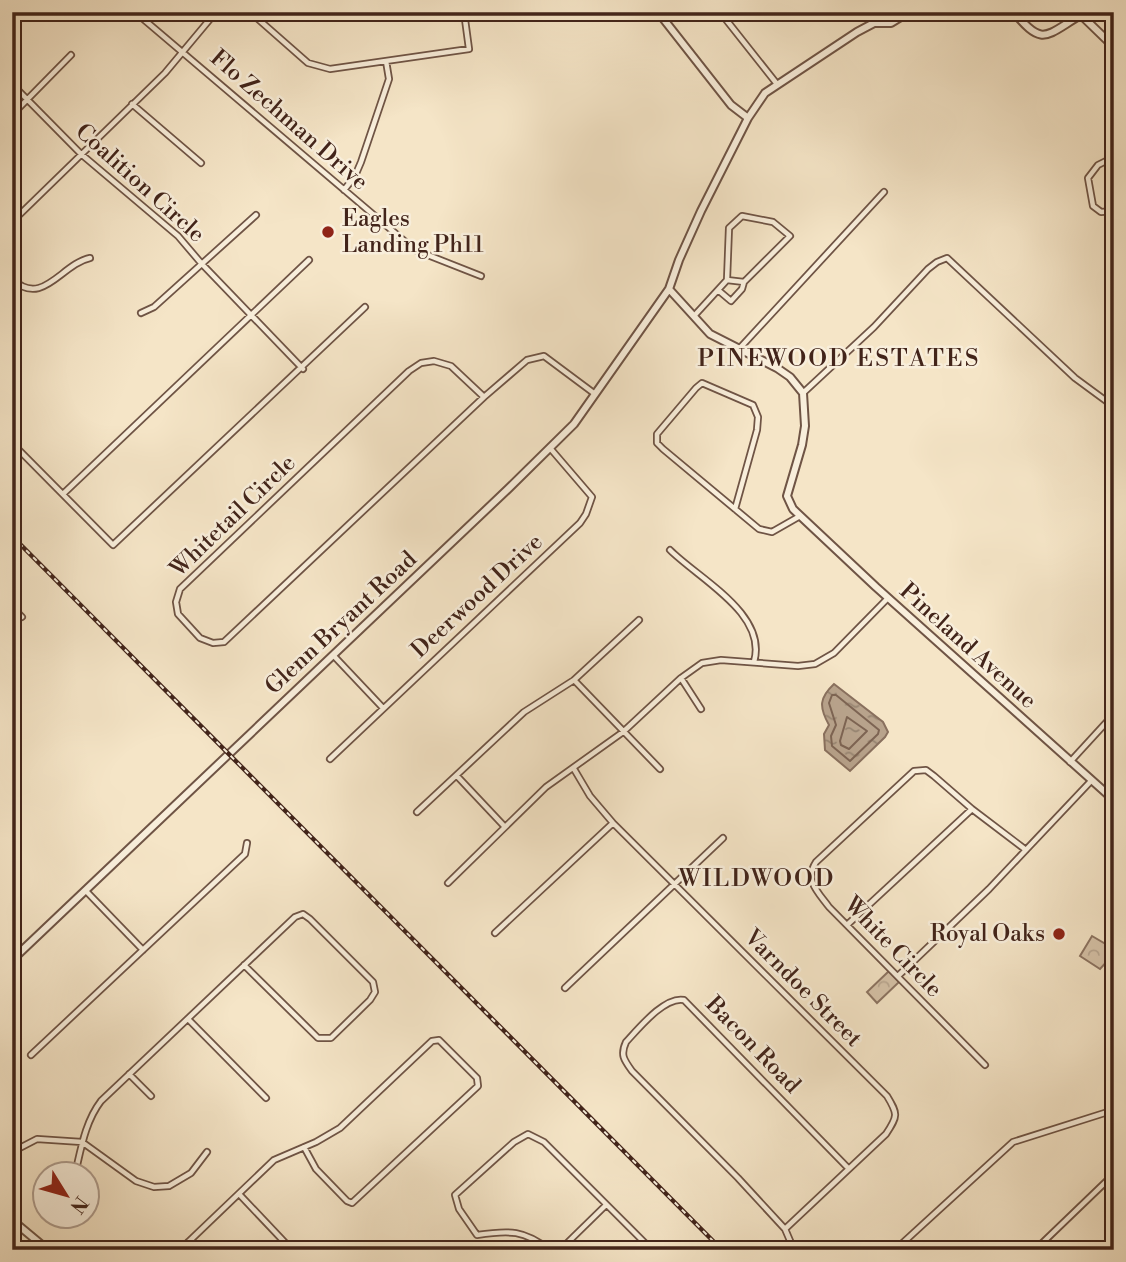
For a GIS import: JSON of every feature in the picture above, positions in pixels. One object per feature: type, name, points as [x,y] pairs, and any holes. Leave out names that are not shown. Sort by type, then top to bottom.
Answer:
[{"type":"street","name":"Flo Zechman Drive","points":[[135,12],[415,250],[481,276]]},
{"type":"street","points":[[12,222],[165,73],[216,12]]},
{"type":"street","points":[[250,12],[308,63],[330,69],[469,49],[464,12]]},
{"type":"street","points":[[658,12],[731,105],[748,118]]},
{"type":"street","points":[[720,12],[777,83]]},
{"type":"street","points":[[867,12],[874,23]]},
{"type":"street","points":[[735,509],[757,430],[758,417],[753,405],[702,383],[657,434],[657,443],[735,509],[759,529],[772,532],[800,516],[793,509],[788,496],[804,435],[803,393],[790,377],[710,334],[693,318],[669,289],[679,260],[748,118],[765,93],[857,32],[874,23],[891,23],[909,12]]},
{"type":"street","points":[[1014,12],[1028,30],[1036,35],[1047,34],[1083,14],[1114,47]]},
{"type":"street","points":[[12,115],[71,55]]},
{"type":"street","points":[[344,190],[355,176],[361,162],[389,79],[386,61]]},
{"type":"street","name":"Coalition Circle","points":[[12,84],[81,154],[178,236],[303,369]]},
{"type":"street","points":[[132,104],[201,163]]},
{"type":"street","points":[[1114,157],[1098,165],[1088,178],[1093,206],[1101,212],[1114,211]]},
{"type":"street","points":[[738,349],[884,192]]},
{"type":"street","points":[[141,313],[154,307],[256,215]]},
{"type":"street","points":[[693,318],[718,290],[727,280],[729,228],[742,216],[772,222],[790,236],[744,282],[742,289],[730,301],[718,290]]},
{"type":"street","points":[[12,279],[23,289],[30,290],[60,278],[78,261],[90,258]]},
{"type":"street","points":[[803,393],[874,327],[928,269],[947,258],[1075,378],[1113,406]]},
{"type":"street","points":[[63,494],[309,260]]},
{"type":"street","points":[[727,280],[744,282]]},
{"type":"street","name":"Glenn Bryant Road","points":[[12,960],[574,424],[669,289]]},
{"type":"street","points":[[12,443],[113,545],[303,369],[365,307]]},
{"type":"street","name":"Whitetail Circle","points":[[484,397],[451,366],[434,361],[421,363],[409,371],[180,589],[176,602],[178,614],[200,638],[213,643],[224,642],[484,397],[527,360],[544,356],[595,395]]},
{"type":"street","name":"Deerwood Drive","points":[[330,759],[580,523],[592,497],[549,448]]},
{"type":"street","name":"Pineland Avenue","points":[[800,516],[1114,800]]},
{"type":"street","points":[[670,550],[739,609],[755,633],[757,653],[754,662]]},
{"type":"street","points":[[448,883],[546,787],[623,732],[681,678],[702,663],[721,660],[798,666],[816,664],[834,653],[888,598]]},
{"type":"street","points":[[12,607],[22,617]]},
{"type":"street","points":[[417,812],[524,712],[574,680],[639,620]]},
{"type":"street","points":[[332,655],[383,708]]},
{"type":"street","points":[[681,678],[701,709]]},
{"type":"street","points":[[574,680],[660,769]]},
{"type":"street","points":[[1070,762],[1114,714]]},
{"type":"street","name":"Varndoe Street","points":[[573,769],[612,823],[887,1096],[896,1110],[896,1120],[886,1134],[785,1229]]},
{"type":"street","name":"White Circle","points":[[985,1065],[847,925],[815,888],[810,878],[811,870],[816,862],[914,771],[926,770],[1026,850]]},
{"type":"street","points":[[457,776],[505,827]]},
{"type":"street","points":[[898,976],[989,889],[1091,781]]},
{"type":"street","points":[[847,925],[972,808]]},
{"type":"street","points":[[495,933],[612,823]]},
{"type":"street","points":[[565,988],[723,838]]},
{"type":"street","points":[[31,1055],[244,854],[247,843]]},
{"type":"street","points":[[86,891],[143,950]]},
{"type":"street","points":[[78,1160],[92,1112],[129,1074],[244,965],[295,917],[303,914],[373,982],[374,992],[370,1000],[331,1038],[324,1039],[314,1034],[244,965]]},
{"type":"street","name":"Bacon Road","points":[[785,1229],[622,1058],[625,1042],[646,1022],[667,1003],[677,999],[684,1000],[849,1169]]},
{"type":"street","points":[[188,1018],[266,1098]]},
{"type":"street","points":[[180,1250],[274,1160],[329,1136],[340,1128],[432,1041],[439,1040],[477,1078],[478,1086],[352,1203],[316,1169],[304,1147]]},
{"type":"street","points":[[129,1074],[151,1096]]},
{"type":"street","points":[[895,1250],[1013,1142],[1114,1110]]},
{"type":"street","points":[[550,1250],[534,1237],[522,1233],[477,1235],[459,1209],[455,1195],[514,1142],[528,1134],[544,1142],[652,1250]]},
{"type":"street","points":[[12,1152],[37,1139],[82,1142],[136,1181],[153,1187],[169,1186],[191,1173],[207,1152]]},
{"type":"street","points":[[1035,1250],[1114,1174]]},
{"type":"street","points":[[239,1194],[292,1250]]},
{"type":"street","points":[[560,1250],[606,1205]]},
{"type":"street","points":[[12,1220],[48,1250]]},
{"type":"street","points":[[785,1229],[794,1250]]},
{"type":"street","points":[[188,1242],[195,1250]]},
{"type":"green space","points":[[1092,936],[1104,943],[1114,943],[1114,958],[1111,957],[1100,969],[1080,956]]},
{"type":"green space","points":[[889,971],[899,982],[877,1003],[867,992]]},
{"type":"water","points":[[834,684],[883,722],[888,732],[850,771],[825,750],[824,734],[829,725],[822,703],[825,694]]},
{"type":"railway","points":[[12,536],[722,1250]]},
{"type":"place","name":"Eagles Landing Ph11","points":[[328,232]]},
{"type":"place","name":"Royal Oaks","points":[[1059,934]]},
{"type":"district","name":"PINEWOOD ESTATES","points":[[839,359]]},
{"type":"district","name":"WILDWOOD","points":[[757,879]]}]
